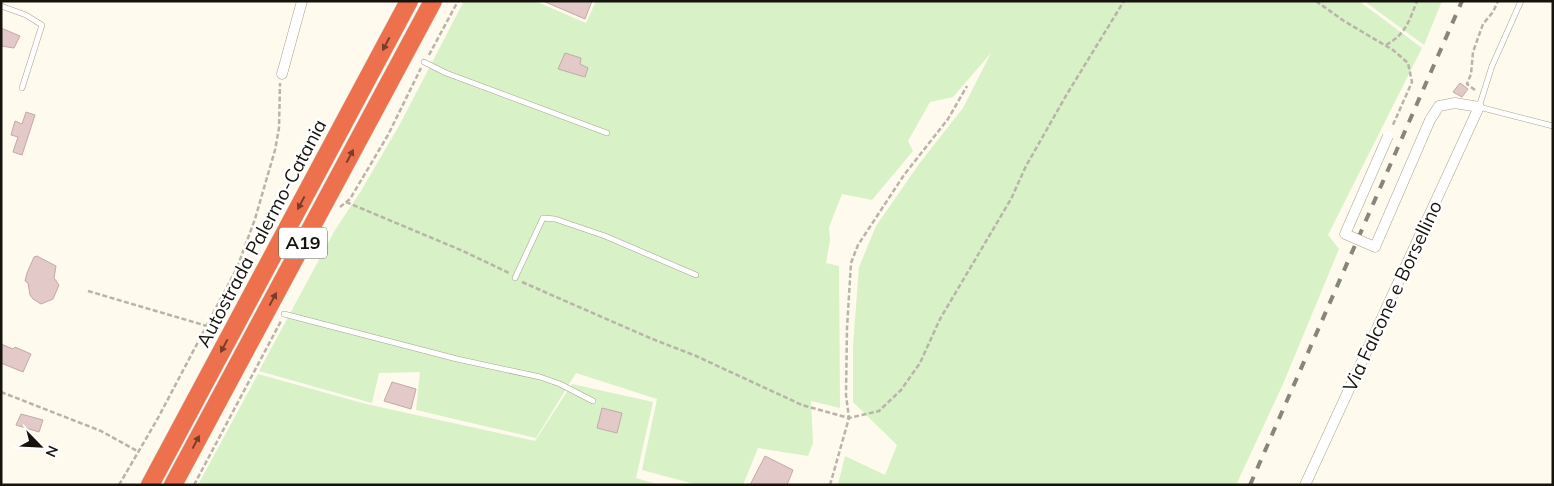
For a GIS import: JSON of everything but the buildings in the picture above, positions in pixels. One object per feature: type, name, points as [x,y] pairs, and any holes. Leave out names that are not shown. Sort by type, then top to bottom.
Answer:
[{"type":"highway","name":"Autostrada Palermo-Catania","points":[[150,485],[410,1]]},
{"type":"highway","name":"A19","points":[[173,485],[433,1]]},
{"type":"street","points":[[282,74],[302,1]]},
{"type":"street","points":[[1388,136],[1345,234],[1375,247],[1430,120],[1439,106],[1455,103],[1479,107]]},
{"type":"street","name":"Via Falcone e Borsellino","points":[[1305,485],[1479,107]]},
{"type":"lane","points":[[8,1],[4,7],[26,15],[42,25],[22,88]]},
{"type":"lane","points":[[1520,1],[1492,66],[1479,107],[1553,126]]},
{"type":"lane","points":[[424,62],[446,73],[607,133]]},
{"type":"lane","points":[[515,278],[542,218],[555,219],[604,236],[696,274]]},
{"type":"lane","points":[[284,314],[457,359],[540,377],[560,384],[593,401]]},
{"type":"path","points":[[338,208],[350,199],[388,135],[424,62],[458,1]]},
{"type":"path","points":[[346,202],[463,251],[510,273],[515,278],[650,338],[705,360],[802,405],[850,418],[879,411],[901,390],[920,363],[940,319],[1011,199],[1026,166],[1067,94],[1124,1]]},
{"type":"path","points":[[1316,1],[1344,21],[1386,45],[1408,63],[1412,82],[1388,136]]},
{"type":"path","points":[[1386,45],[1398,38],[1408,23],[1418,1]]},
{"type":"path","points":[[1483,95],[1466,84],[1471,74],[1473,52],[1483,24],[1493,12],[1498,1]]},
{"type":"path","points":[[119,485],[139,452],[237,268],[255,219],[275,150],[279,128],[279,89],[282,74]]},
{"type":"path","points":[[830,485],[850,418],[846,395],[847,328],[851,264],[858,245],[904,175],[948,118],[967,86]]},
{"type":"path","points":[[88,291],[207,326]]},
{"type":"path","points":[[194,485],[284,314]]},
{"type":"path","points":[[1,392],[101,431],[139,452]]},
{"type":"green space","points":[[464,1],[535,1],[586,23],[596,1],[1359,1],[1422,48],[1328,235],[1339,249],[1283,384],[1236,485],[838,485],[845,456],[885,475],[897,445],[853,402],[853,346],[859,267],[876,226],[919,164],[963,108],[991,53],[953,97],[930,102],[908,141],[913,151],[872,200],[842,194],[829,227],[830,240],[826,263],[839,266],[840,408],[811,401],[813,443],[808,456],[758,448],[743,485],[698,485],[642,470],[657,399],[576,373],[536,438],[416,410],[420,372],[379,373],[372,403],[259,371],[335,230],[361,191],[400,124]]},
{"type":"green space","points":[[1364,1],[1442,1],[1424,45]]},
{"type":"green space","points":[[258,374],[366,404],[535,441],[572,384],[653,402],[636,478],[659,485],[198,485]]},
{"type":"railway","points":[[1250,485],[1462,1]]}]
